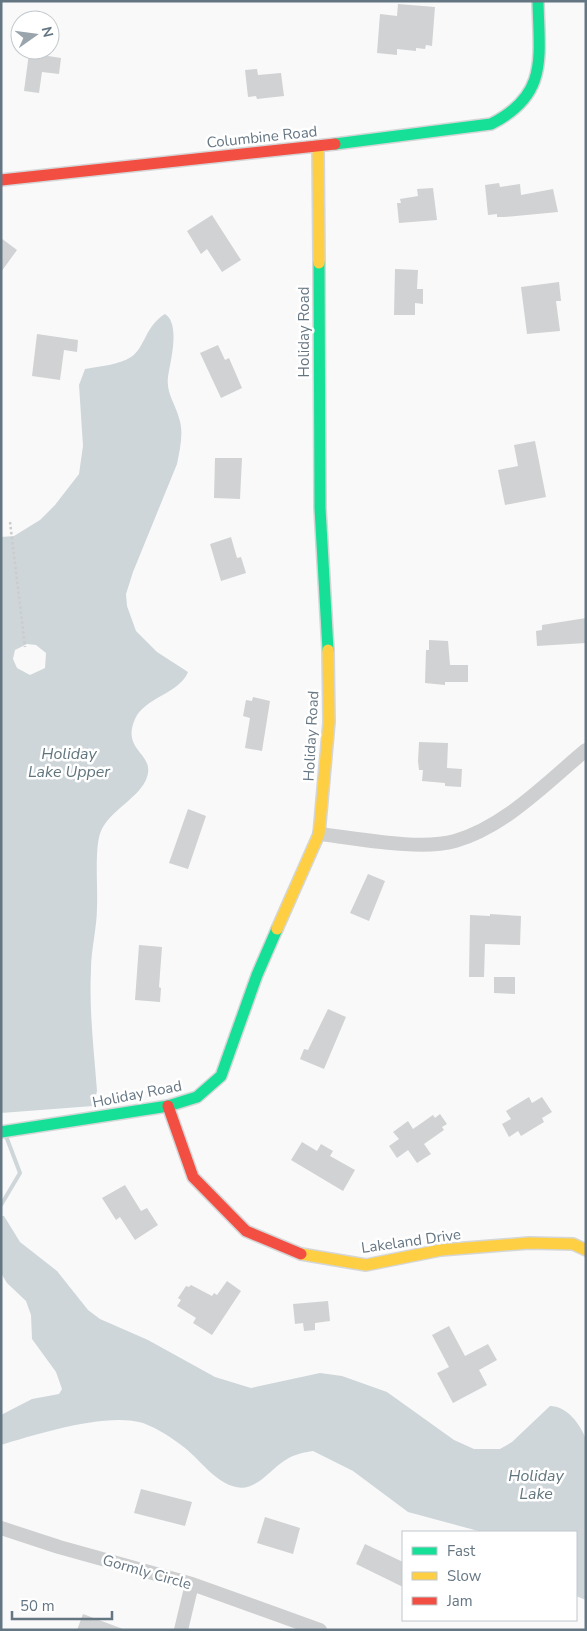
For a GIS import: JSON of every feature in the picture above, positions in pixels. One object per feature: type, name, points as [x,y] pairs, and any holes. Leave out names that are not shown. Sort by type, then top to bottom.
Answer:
[{"type":"street","name":"Columbine Road","points":[[1,180],[318,146],[491,124],[507,118],[520,108],[534,86],[538,65],[538,1]]},
{"type":"street","name":"Holiday Road","points":[[1,1132],[168,1106],[197,1098],[221,1076],[257,975],[319,834],[329,722],[328,629],[320,508],[318,146]]},
{"type":"street","points":[[319,834],[416,844],[454,841],[497,822],[586,750]]},
{"type":"street","name":"Lakeland Drive","points":[[168,1106],[193,1177],[246,1231],[305,1256],[366,1264],[441,1250],[529,1243],[573,1244],[586,1250]]},
{"type":"street","name":"Gormly Circle","points":[[1,1528],[59,1547],[192,1584],[320,1630]]},
{"type":"street","points":[[180,1630],[192,1584]]},
{"type":"path","points":[[10,522],[25,647]]},
{"type":"water","name":"Holiday Lake Upper","points":[[165,314],[170,319],[174,334],[168,383],[180,423],[181,441],[177,464],[133,572],[126,594],[127,606],[136,631],[157,652],[188,672],[177,686],[146,705],[135,719],[132,738],[147,762],[147,777],[139,791],[105,823],[99,838],[97,857],[97,915],[92,954],[91,985],[92,1031],[97,1091],[93,1106],[1,1113],[1,537],[14,536],[40,520],[55,505],[79,474],[83,446],[79,385],[85,369],[115,364],[131,357],[136,353],[158,319]],"holes":[[[27,644],[36,645],[46,653],[45,668],[30,675],[17,668],[13,659],[15,650]]]},
{"type":"water","name":"Holiday Lake","points":[[1,1216],[4,1216],[20,1242],[57,1271],[88,1310],[100,1319],[148,1340],[215,1377],[251,1388],[320,1373],[342,1376],[387,1392],[454,1440],[474,1449],[500,1449],[512,1442],[550,1406],[562,1409],[576,1422],[586,1439],[586,1600],[577,1596],[577,1531],[478,1531],[408,1512],[353,1471],[313,1451],[291,1457],[256,1483],[243,1488],[229,1485],[222,1481],[185,1448],[160,1431],[143,1423],[128,1420],[92,1422],[33,1435],[1,1445],[1,1415],[32,1399],[59,1394],[62,1389],[56,1372],[32,1339],[31,1315],[26,1301],[7,1283],[1,1273]]},
{"type":"building","points":[[398,4],[435,7],[432,46],[426,45],[425,49],[416,48],[416,51],[397,49],[397,55],[377,53],[380,14],[397,16]]},
{"type":"building","points":[[61,58],[59,74],[42,72],[39,93],[24,91],[28,60],[60,60]]},
{"type":"building","points":[[257,69],[258,75],[281,73],[284,96],[257,99],[256,96],[248,97],[245,70]]},
{"type":"building","points":[[499,183],[500,187],[520,184],[521,195],[553,189],[558,212],[504,217],[497,217],[497,214],[488,215],[485,185]]},
{"type":"building","points":[[433,188],[437,220],[399,223],[397,203],[401,203],[400,199],[418,196],[417,189]]},
{"type":"building","points":[[212,215],[241,260],[222,272],[207,249],[201,254],[187,231]]},
{"type":"building","points":[[1,238],[17,250],[1,272]]},
{"type":"building","points":[[395,269],[418,270],[417,289],[423,289],[423,304],[415,303],[415,315],[394,315]]},
{"type":"building","points":[[559,282],[561,301],[556,301],[560,331],[527,334],[521,287]]},
{"type":"building","points":[[37,334],[78,340],[77,352],[64,350],[60,380],[32,376]]},
{"type":"building","points":[[218,345],[225,360],[229,358],[242,388],[221,398],[200,353]]},
{"type":"building","points":[[535,441],[546,497],[505,505],[498,470],[518,466],[514,445]]},
{"type":"building","points":[[215,458],[242,458],[240,499],[214,498]]},
{"type":"building","points":[[231,537],[237,558],[241,557],[246,573],[221,581],[210,544]]},
{"type":"building","points":[[586,618],[586,643],[537,646],[536,631],[542,630],[542,625]]},
{"type":"building","points":[[429,640],[448,641],[450,665],[468,665],[468,682],[445,682],[445,685],[425,683],[426,650],[429,650]]},
{"type":"building","points":[[253,697],[270,701],[262,751],[245,748],[250,718],[243,716],[246,700],[252,701]]},
{"type":"building","points":[[419,742],[448,743],[447,768],[462,769],[461,787],[445,786],[445,783],[422,781],[423,770],[419,770],[418,761]]},
{"type":"building","points":[[188,809],[206,816],[188,869],[169,863]]},
{"type":"building","points":[[368,874],[385,881],[369,921],[350,913]]},
{"type":"building","points":[[490,914],[521,916],[520,945],[485,944],[484,977],[469,977],[470,915],[490,916]]},
{"type":"building","points":[[139,945],[162,947],[159,987],[161,988],[160,1002],[135,1000]]},
{"type":"building","points":[[494,977],[515,977],[515,994],[494,993]]},
{"type":"building","points":[[328,1009],[346,1017],[324,1069],[300,1059],[304,1049],[308,1050]]},
{"type":"building","points":[[529,1097],[532,1103],[542,1097],[552,1112],[542,1118],[544,1122],[521,1136],[518,1131],[509,1137],[502,1124],[511,1119],[506,1111]]},
{"type":"building","points":[[440,1114],[447,1124],[442,1127],[444,1130],[424,1144],[431,1154],[417,1163],[408,1150],[397,1158],[389,1146],[399,1139],[393,1132],[408,1121],[413,1129],[433,1115],[435,1118]]},
{"type":"building","points":[[302,1142],[317,1151],[321,1144],[333,1151],[330,1156],[355,1170],[343,1191],[291,1160]]},
{"type":"building","points":[[125,1185],[141,1211],[147,1208],[158,1225],[135,1240],[120,1217],[116,1220],[102,1198]]},
{"type":"building","points":[[227,1281],[241,1291],[212,1335],[193,1323],[196,1318],[177,1306],[181,1300],[178,1298],[186,1286],[189,1287],[191,1285],[212,1296],[214,1293],[217,1295]]},
{"type":"building","points":[[328,1301],[330,1321],[315,1323],[315,1330],[304,1331],[303,1323],[295,1324],[293,1304]]},
{"type":"building","points":[[449,1326],[465,1356],[488,1344],[497,1360],[479,1370],[487,1385],[453,1403],[437,1373],[449,1367],[432,1335]]},
{"type":"building","points":[[141,1489],[192,1502],[185,1526],[134,1513]]},
{"type":"building","points":[[265,1517],[300,1528],[293,1554],[257,1543]]},
{"type":"building","points":[[365,1544],[402,1562],[402,1587],[356,1564]]},
{"type":"building","points":[[83,1614],[123,1629],[123,1630],[77,1630]]},
{"type":"waterway","points":[[1,1205],[20,1173],[6,1136]]},
{"type":"traffic: fast","points":[[335,144],[491,124],[510,113],[523,100],[532,87],[537,73],[539,57],[538,1]]},
{"type":"traffic: fast","points":[[319,263],[320,508],[328,650]]},
{"type":"traffic: fast","points":[[1,1132],[168,1106],[197,1097],[221,1076],[257,975],[277,929]]},
{"type":"traffic: slow","points":[[318,146],[319,263]]},
{"type":"traffic: slow","points":[[277,929],[319,834],[329,722],[328,650]]},
{"type":"traffic: slow","points":[[301,1254],[366,1265],[441,1250],[529,1243],[573,1244],[586,1250]]},
{"type":"traffic: jam","points":[[1,180],[335,144]]},
{"type":"traffic: jam","points":[[168,1106],[193,1177],[246,1231],[301,1254]]}]
